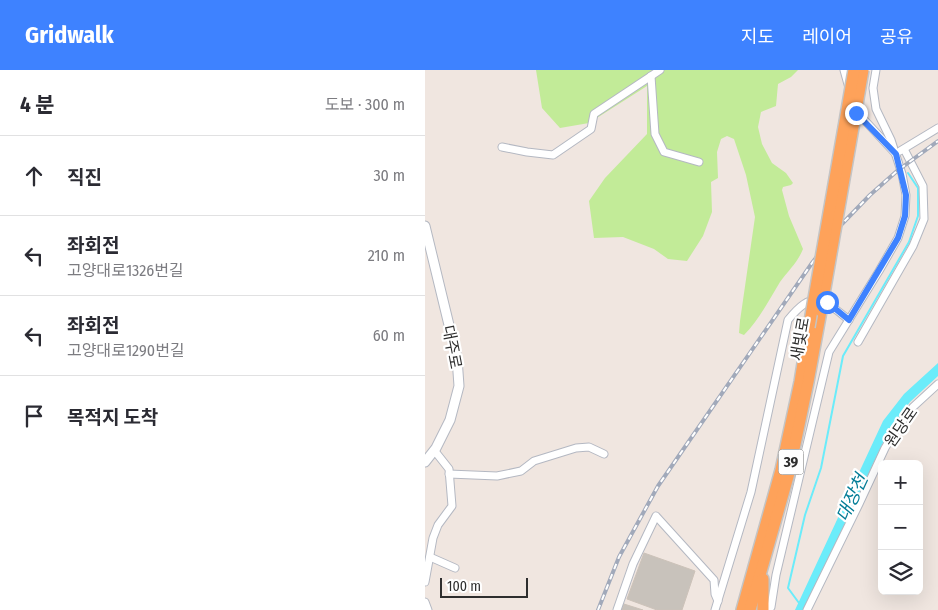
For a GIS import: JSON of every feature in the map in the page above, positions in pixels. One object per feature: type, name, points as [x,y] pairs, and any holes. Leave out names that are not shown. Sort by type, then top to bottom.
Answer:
[{"type":"highway","name":"새빛로","points":[[742,610],[781,470],[800,382],[854,70]]},
{"type":"highway","name":"새빛로","points":[[750,610],[789,473],[808,382],[863,70]]},
{"type":"highway","points":[[763,610],[764,562]]},
{"type":"street","points":[[502,147],[553,155],[591,129],[594,114],[660,70]]},
{"type":"street","points":[[844,70],[856,113],[896,154]]},
{"type":"street","points":[[769,610],[829,352],[898,238],[905,216],[906,195],[896,154],[876,109],[873,88],[876,70]]},
{"type":"street","points":[[651,76],[655,134],[664,152],[699,162]]},
{"type":"street","points":[[896,154],[938,128]]},
{"type":"street","points":[[858,342],[913,246],[924,219],[923,186],[904,149]]},
{"type":"street","name":"대주로","points":[[425,226],[457,358],[459,386],[450,420],[435,450],[425,462]]},
{"type":"street","points":[[715,610],[751,492],[788,320],[800,305],[813,300],[827,302],[849,320]]},
{"type":"street","name":"원당로","points":[[807,610],[885,448],[913,407],[938,384]]},
{"type":"street","points":[[449,474],[497,476],[521,471],[534,461],[575,448],[589,447],[604,454]]},
{"type":"street","points":[[425,582],[433,538],[438,525],[451,506],[449,469],[435,450]]},
{"type":"street","points":[[617,610],[633,564],[656,516],[714,580],[715,594],[718,601]]},
{"type":"street","points":[[430,557],[455,568]]},
{"type":"street","points":[[425,602],[427,610]]},
{"type":"green space","points":[[536,70],[798,70],[791,77],[778,84],[776,106],[761,112],[758,127],[762,144],[772,163],[786,173],[793,183],[783,187],[782,190],[789,216],[803,249],[759,316],[744,335],[739,333],[740,321],[755,217],[746,175],[734,139],[727,136],[721,139],[717,152],[718,178],[711,182],[712,212],[703,236],[687,261],[668,259],[654,249],[623,237],[594,238],[589,201],[605,178],[647,134],[647,86],[589,123],[560,128],[542,108]]},
{"type":"water","name":"대장천","points":[[938,363],[938,376],[910,402],[890,428],[804,610],[795,610],[883,421],[904,394]]},
{"type":"building","points":[[644,553],[695,571],[682,610],[657,610],[627,599]]},
{"type":"building","points":[[624,604],[643,610],[622,610]]},
{"type":"waterway","points":[[799,603],[788,588],[805,515],[821,468],[843,356],[909,242],[918,216],[918,188],[908,173]]},
{"type":"railway","points":[[598,610],[619,557],[658,486],[812,263],[840,226],[870,195],[897,171],[938,141]]},
{"type":"route","points":[[827,302],[849,320],[898,238],[905,216],[906,195],[896,154],[856,113]]}]
